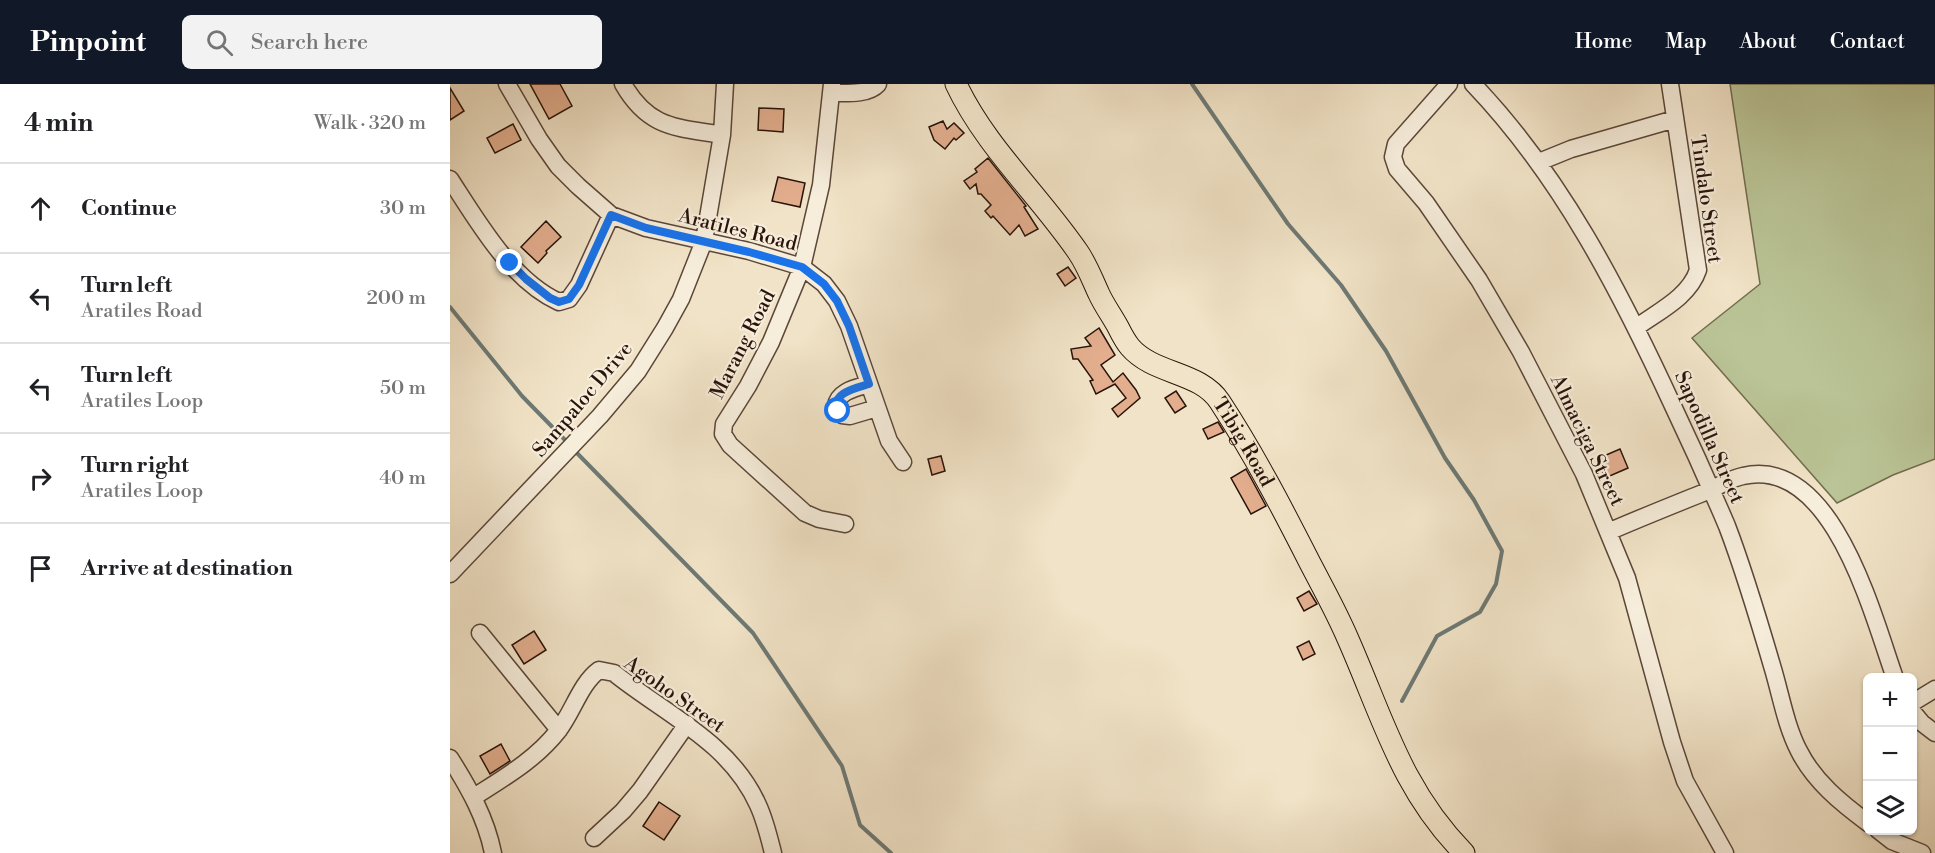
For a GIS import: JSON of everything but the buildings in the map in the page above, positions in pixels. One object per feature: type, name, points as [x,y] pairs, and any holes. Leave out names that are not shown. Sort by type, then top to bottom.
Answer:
[{"type":"main road","name":"Tibig Road","points":[[956,84],[965,103],[983,129],[1078,253],[1093,278],[1099,296],[1128,345],[1143,360],[1203,386],[1218,399],[1264,475],[1348,638],[1382,724],[1413,789],[1432,817],[1464,853]]},
{"type":"street","name":"Aratiles Road","points":[[507,84],[539,139],[558,166],[611,215],[646,228],[802,267],[824,284],[837,301],[849,326],[889,441],[903,462]]},
{"type":"street","points":[[623,84],[642,111],[663,124],[722,135]]},
{"type":"street","name":"Sampaloc Drive","points":[[450,574],[600,416],[638,371],[665,328],[681,299],[704,241],[722,135],[725,84]]},
{"type":"street","points":[[831,89],[862,92],[878,84]]},
{"type":"street","name":"Almaciga Street","points":[[1449,84],[1396,144],[1393,157],[1397,169],[1426,203],[1479,280],[1521,352],[1584,474],[1630,590],[1672,742],[1686,781],[1725,853]]},
{"type":"street","name":"Sapodilla Street","points":[[1473,84],[1502,114],[1539,162],[1588,240],[1637,327],[1711,489],[1744,574],[1799,752],[1824,787],[1863,819]]},
{"type":"street","name":"Tindalo Street","points":[[1637,327],[1687,291],[1694,282],[1698,270],[1670,84]]},
{"type":"street","name":"Marang Road","points":[[831,89],[821,185],[802,267],[771,342],[748,386],[724,424],[723,434],[730,445],[805,513],[819,519],[845,524]]},
{"type":"street","points":[[1539,162],[1571,148],[1675,119]]},
{"type":"street","points":[[450,180],[486,234],[510,263],[526,279],[550,298],[559,302],[569,299],[579,285],[611,215]]},
{"type":"street","points":[[869,384],[842,394],[837,399],[836,406],[842,415],[850,416],[876,408]]},
{"type":"street","points":[[1608,532],[1743,476],[1771,474],[1795,483],[1814,501],[1848,552],[1863,582],[1893,673]]},
{"type":"street","points":[[480,633],[559,730]]},
{"type":"street","name":"Agoho Street","points":[[474,797],[537,755],[559,730],[590,677],[599,670],[614,673],[714,745],[746,783],[758,804],[773,853]]},
{"type":"street","points":[[1917,700],[1935,689]]},
{"type":"street","points":[[1917,717],[1935,733]]},
{"type":"street","points":[[594,838],[640,792],[687,724]]},
{"type":"street","points":[[450,758],[474,797],[490,838],[493,853]]},
{"type":"street","points":[[1884,835],[1892,841],[1922,853]]},
{"type":"green space","points":[[1730,84],[1934,84],[1935,87],[1935,459],[1893,475],[1837,503],[1692,338],[1760,284]]},
{"type":"waterway","points":[[1192,84],[1288,224],[1341,285],[1386,351],[1445,458],[1474,500],[1502,551],[1496,584],[1480,612],[1437,636],[1402,701]]},
{"type":"waterway","points":[[450,307],[522,396],[567,442]]},
{"type":"waterway","points":[[574,450],[753,633],[842,766],[860,825],[891,853]]},
{"type":"route","points":[[510,263],[550,298],[559,302],[569,299],[579,285],[611,215],[646,228],[802,267],[824,284],[837,301],[849,326],[869,384],[842,394],[837,399],[838,411]]}]
